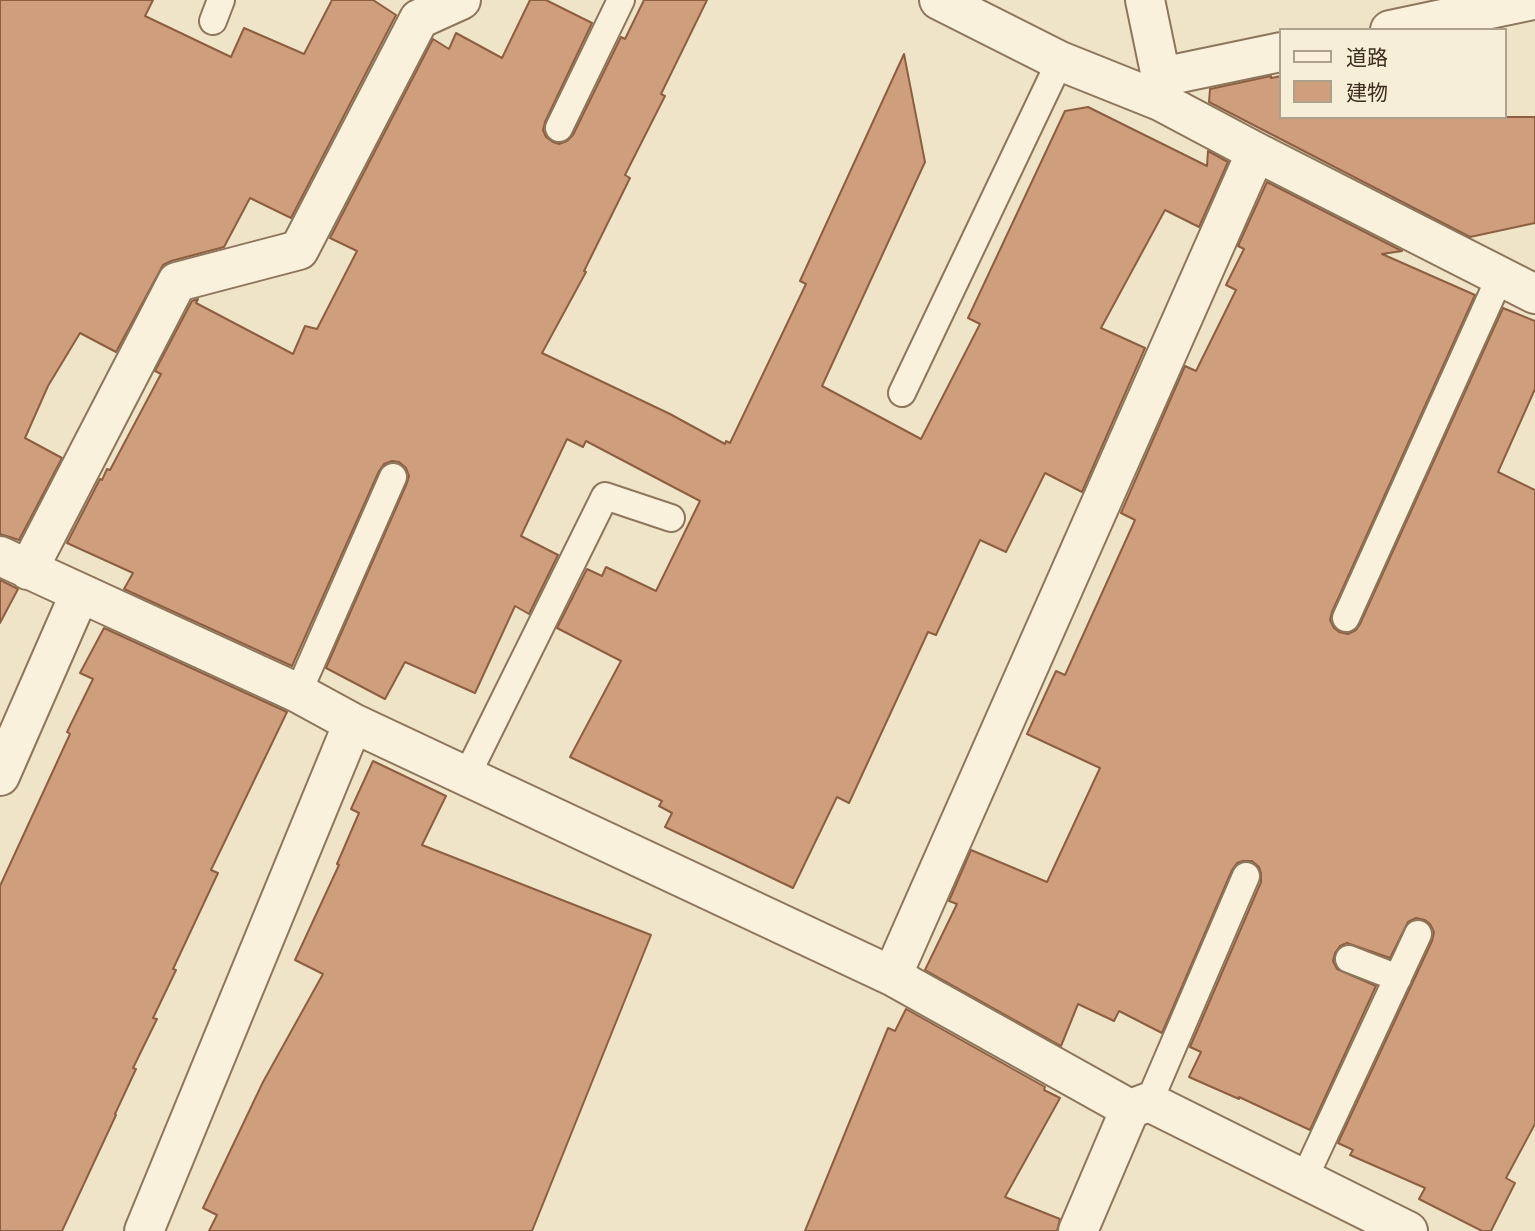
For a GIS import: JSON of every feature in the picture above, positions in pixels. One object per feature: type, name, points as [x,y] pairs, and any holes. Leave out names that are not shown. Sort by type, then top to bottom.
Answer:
[{"type":"street","points":[[461,0],[419,19],[299,250],[177,282],[14,563],[298,693],[353,723],[892,976],[1139,1105],[1408,1231]]},
{"type":"street","points":[[939,0],[1060,61],[1161,89],[1256,152],[1535,295]]},
{"type":"street","points":[[1145,0],[1161,89]]},
{"type":"street","points":[[1400,28],[1533,0]]},
{"type":"street","points":[[1161,89],[1280,52]]},
{"type":"street","points":[[892,976],[1256,152]]},
{"type":"street","points":[[0,776],[80,593]]},
{"type":"street","points":[[144,1231],[353,723]]},
{"type":"street","points":[[1078,1231],[1139,1105]]},
{"type":"lane","points":[[559,128],[621,0]]},
{"type":"lane","points":[[902,393],[1060,61]]},
{"type":"lane","points":[[1346,618],[1500,277]]},
{"type":"lane","points":[[298,693],[393,477]]},
{"type":"lane","points":[[467,775],[605,496],[671,518]]},
{"type":"lane","points":[[1139,1105],[1246,876]]},
{"type":"lane","points":[[1304,1180],[1418,934]]},
{"type":"lane","points":[[1349,958],[1398,978]]},
{"type":"building","points":[[0,0],[153,0],[145,16],[231,57],[244,28],[304,54],[332,0],[373,0],[396,15],[291,218],[250,198],[224,247],[163,265],[116,352],[80,333],[48,386],[25,438],[62,458],[19,540],[0,534]]},
{"type":"building","points":[[530,0],[546,0],[592,23],[545,122],[543,130],[546,137],[559,144],[573,135],[621,37],[625,39],[644,0],[707,0],[661,94],[665,96],[625,175],[630,178],[584,271],[586,272],[542,353],[670,414],[725,444],[726,441],[730,443],[806,284],[800,281],[904,54],[925,162],[822,386],[921,439],[980,324],[968,318],[1065,111],[1088,107],[1207,166],[1208,151],[1228,162],[1199,227],[1165,210],[1101,328],[1145,348],[1082,492],[1045,473],[1006,552],[980,540],[936,635],[928,632],[849,803],[837,797],[793,888],[665,827],[672,813],[659,806],[662,801],[570,757],[621,661],[557,628],[587,569],[602,576],[606,567],[656,591],[700,501],[586,441],[583,447],[567,439],[521,536],[558,555],[529,614],[515,606],[475,693],[405,662],[385,699],[326,668],[407,483],[409,476],[406,468],[399,462],[384,464],[379,471],[292,666],[124,589],[133,573],[67,543],[100,479],[102,480],[107,469],[110,470],[161,374],[155,371],[192,301],[198,299],[196,303],[293,354],[305,326],[317,329],[357,251],[330,238],[433,39],[449,49],[456,33],[502,58]]},
{"type":"building","points":[[1280,76],[1280,119],[1535,117],[1535,223],[1470,237],[1209,102],[1210,89]]},
{"type":"building","points":[[1267,182],[1402,251],[1382,254],[1475,295],[1332,612],[1330,620],[1339,632],[1348,634],[1360,624],[1503,308],[1535,321],[1535,389],[1498,472],[1535,490],[1535,1124],[1506,1178],[1515,1183],[1491,1231],[1482,1231],[1419,1199],[1425,1188],[1350,1155],[1353,1150],[1338,1143],[1432,941],[1434,932],[1425,920],[1416,918],[1408,922],[1390,958],[1347,943],[1340,946],[1335,953],[1333,961],[1337,969],[1376,986],[1310,1130],[1189,1077],[1201,1052],[1190,1047],[1261,882],[1259,867],[1252,861],[1237,863],[1232,870],[1162,1033],[1119,1011],[1114,1021],[1078,1004],[1061,1046],[925,970],[957,904],[949,901],[971,850],[1047,882],[1100,768],[1027,734],[1056,671],[1065,675],[1135,520],[1121,513],[1185,366],[1196,371],[1236,290],[1226,285],[1244,249],[1238,246]]},
{"type":"building","points":[[0,580],[18,589],[0,623]]},
{"type":"building","points":[[104,628],[287,712],[211,870],[218,873],[173,969],[176,970],[153,1018],[157,1019],[133,1068],[136,1069],[116,1115],[62,1231],[0,1231],[0,886],[93,679],[80,673]]},
{"type":"building","points":[[373,761],[446,796],[422,845],[651,935],[532,1231],[209,1231],[217,1215],[203,1208],[263,1082],[323,974],[295,960],[339,865],[337,864],[359,813],[351,809]]},
{"type":"building","points":[[906,1009],[1060,1098],[1005,1197],[1060,1219],[1057,1231],[805,1231],[888,1028],[895,1031]]}]
